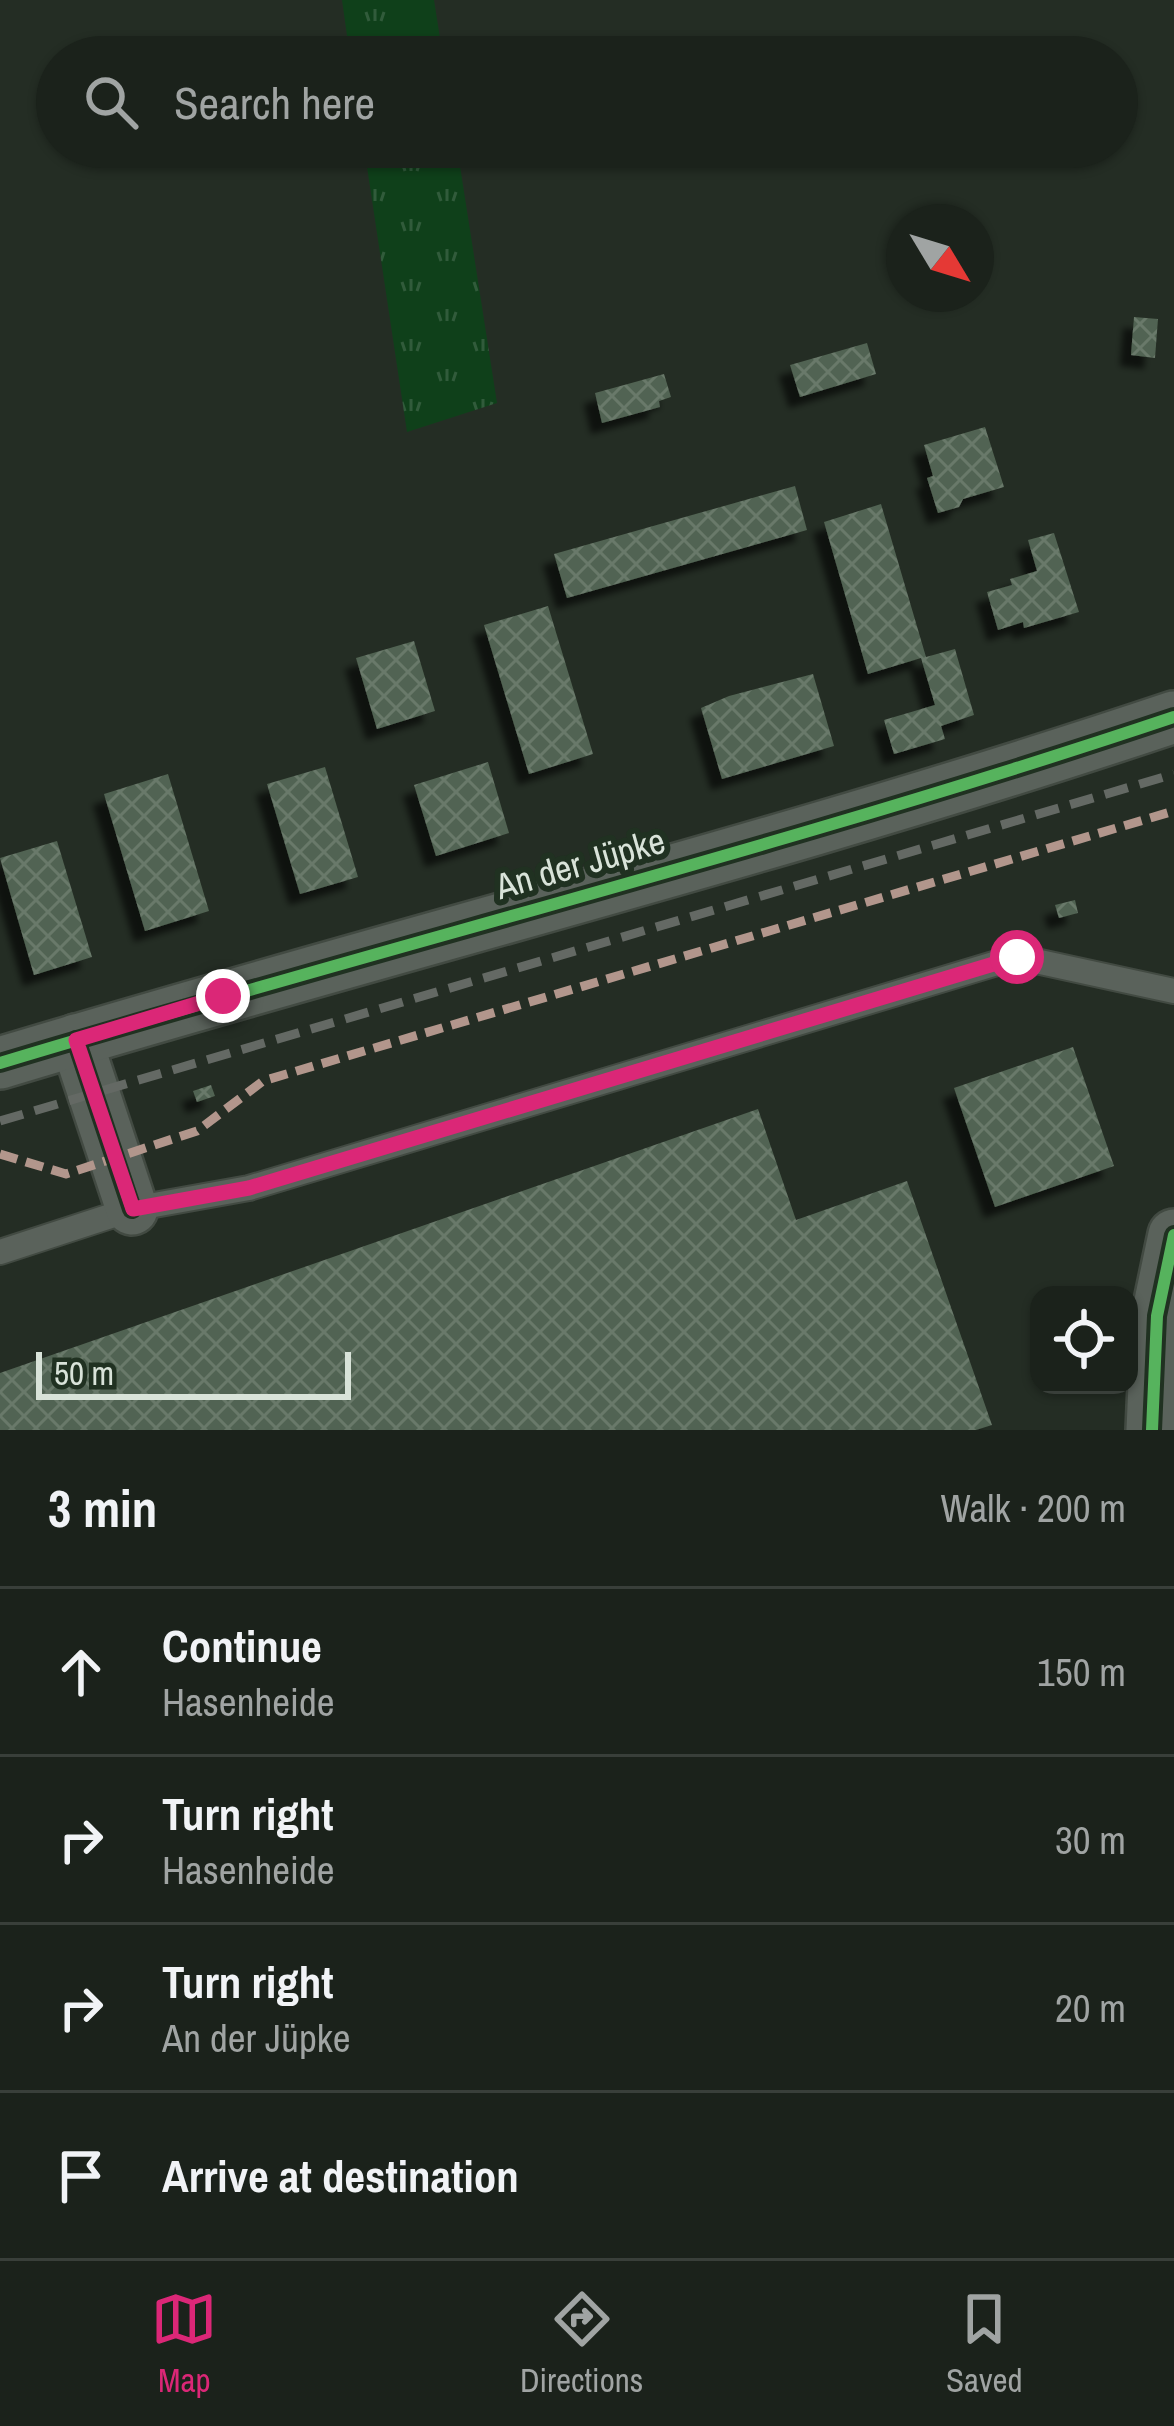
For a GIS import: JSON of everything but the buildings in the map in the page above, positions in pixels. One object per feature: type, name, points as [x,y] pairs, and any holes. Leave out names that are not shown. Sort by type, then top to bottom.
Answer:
[{"type":"street","name":"An der Jüpke","points":[[0,1064],[1174,717]]},
{"type":"street","points":[[76,1040],[133,1209]]},
{"type":"street","points":[[1152,1430],[1157,1316],[1174,1235]]},
{"type":"lane","points":[[0,1252],[133,1209],[249,1188],[1017,957],[1174,991]]},
{"type":"green space","points":[[342,0],[434,0],[440,36],[347,36]]},
{"type":"green space","points":[[367,168],[460,168],[497,403],[407,432]]},
{"type":"railway","points":[[0,1121],[1174,774]]},
{"type":"marked path","points":[[0,1154],[66,1174],[197,1131],[263,1081],[1174,811]]},
{"type":"cycle path","points":[[0,1063],[882,809],[1174,717]]},
{"type":"cycle path","points":[[76,1040],[132,1209]]},
{"type":"cycle path","points":[[1152,1430],[1157,1316],[1174,1235]]},
{"type":"route","points":[[223,996],[76,1040],[133,1209],[249,1188],[1017,957]]}]
